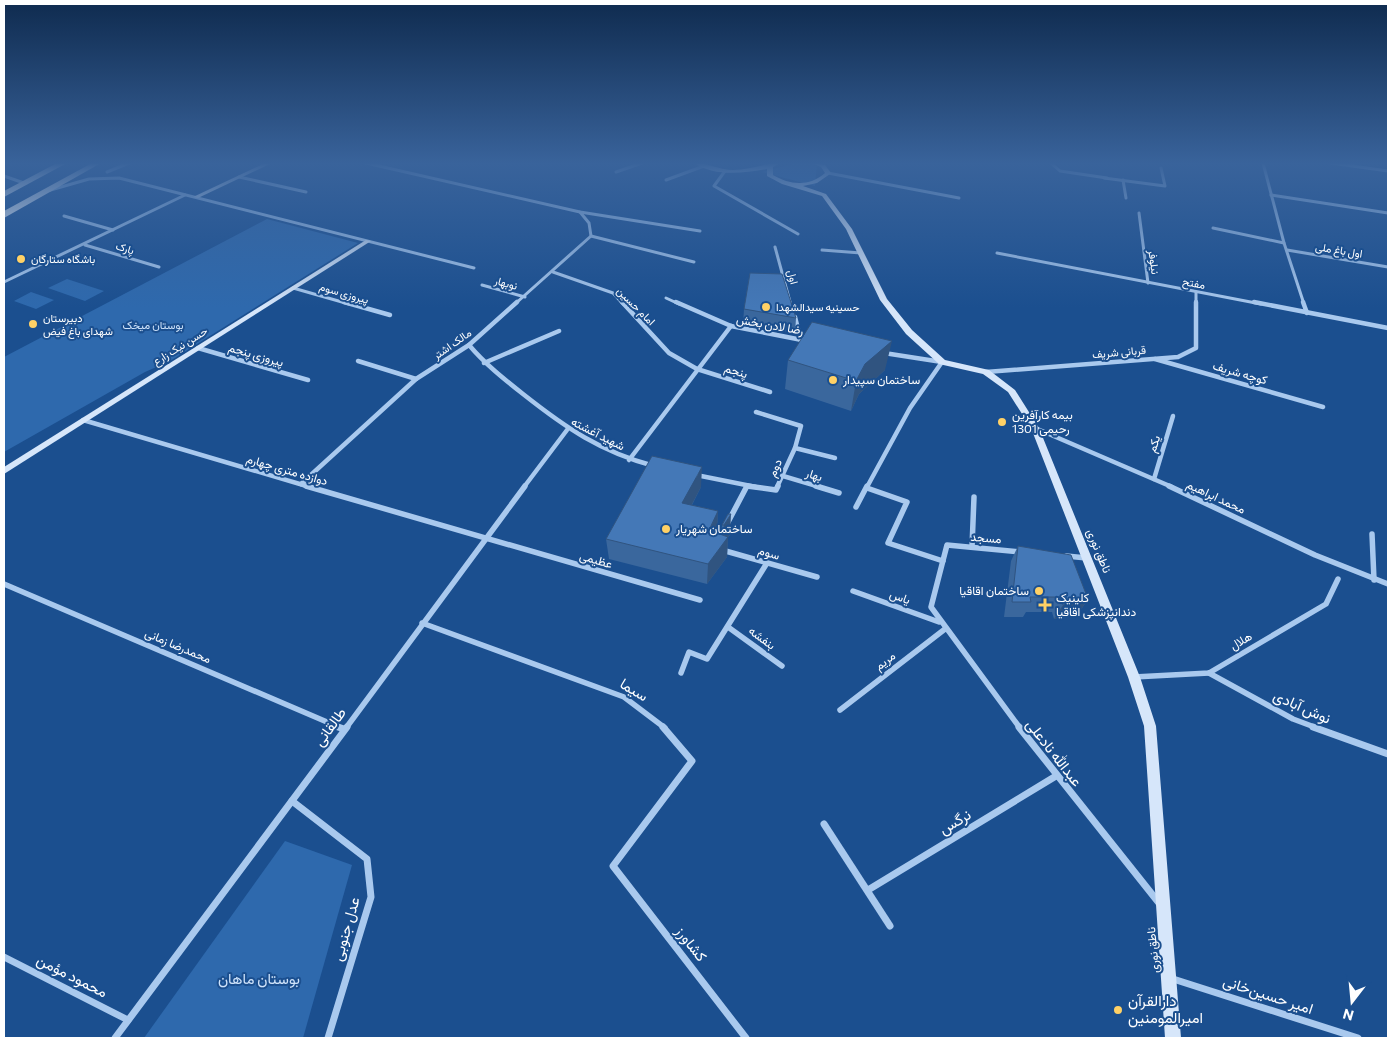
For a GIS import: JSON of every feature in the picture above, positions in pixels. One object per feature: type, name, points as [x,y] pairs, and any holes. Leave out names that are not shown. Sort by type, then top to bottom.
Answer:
[{"type":"street","points":[[4,282],[85,245],[151,212]]},
{"type":"street","points":[[253,212],[474,268]]},
{"type":"street","points":[[580,212],[700,231]]},
{"type":"street","points":[[580,212],[590,223],[592,236],[694,262]]},
{"type":"street","points":[[759,212],[798,234]]},
{"type":"street","name":"ناطق نوری","points":[[836,212],[849,229],[884,300],[909,332],[942,362],[986,372],[1011,390],[1035,428],[1134,677],[1150,726],[1173,1038]]},
{"type":"street","points":[[1276,212],[1284,243],[1307,313]]},
{"type":"street","name":"نیلوفر","points":[[1139,213],[1148,283]]},
{"type":"street","points":[[64,216],[113,230]]},
{"type":"street","points":[[1213,228],[1284,243]]},
{"type":"street","name":"مالک اشتر","points":[[301,484],[416,379],[469,345],[592,236]]},
{"type":"street","name":"حسن نیک زارع","points":[[4,471],[368,241]]},
{"type":"street","name":"پارک","points":[[85,245],[159,267]]},
{"type":"street","name":"اول","points":[[775,246],[791,303]]},
{"type":"street","points":[[822,250],[862,254]]},
{"type":"street","name":"اول باغ ملی","points":[[1287,250],[1388,267]]},
{"type":"street","name":"مفتح","points":[[997,253],[1388,328]]},
{"type":"street","name":"امام حسین","points":[[553,272],[613,293],[668,353],[697,369]]},
{"type":"street","name":"نوبهار","points":[[482,285],[525,297]]},
{"type":"street","name":"پیروزی سوم","points":[[293,288],[390,316]]},
{"type":"street","name":"قربانی شریف","points":[[986,372],[1178,357],[1196,348],[1196,292]]},
{"type":"street","points":[[666,298],[731,326]]},
{"type":"street","points":[[794,312],[801,341]]},
{"type":"street","name":"رضا لادن بخش","points":[[629,460],[731,326],[811,342]]},
{"type":"street","points":[[484,363],[559,332]]},
{"type":"street","name":"شهید آغشته","points":[[469,345],[484,363],[567,430],[629,460],[665,468]]},
{"type":"street","name":"پیروزی پنجم","points":[[198,348],[308,380]]},
{"type":"street","points":[[856,507],[910,408],[942,362],[876,352]]},
{"type":"street","name":"کوچه شریف","points":[[1151,358],[1323,407]]},
{"type":"street","points":[[358,361],[416,379]]},
{"type":"street","name":"پنجم","points":[[697,369],[770,392]]},
{"type":"street","name":"دوم","points":[[747,486],[776,490],[795,448],[801,426],[756,412]]},
{"type":"street","name":"یکم","points":[[1154,478],[1173,416]]},
{"type":"street","name":"دوازده متری چهارم","points":[[83,420],[486,539]]},
{"type":"street","name":"محمد ابراهیم","points":[[1035,428],[1154,478],[1315,555],[1388,584]]},
{"type":"street","name":"طالقانی","points":[[114,1038],[292,801],[422,622],[567,430]]},
{"type":"street","points":[[795,448],[835,458]]},
{"type":"street","points":[[692,474],[747,486],[724,531]]},
{"type":"street","name":"بهار","points":[[783,476],[839,493]]},
{"type":"street","points":[[866,488],[907,502],[888,543],[942,561]]},
{"type":"street","points":[[972,547],[974,497]]},
{"type":"street","points":[[1372,534],[1374,580]]},
{"type":"street","name":"عظیمی","points":[[486,539],[700,600]]},
{"type":"street","name":"مسجد","points":[[931,607],[946,545],[1029,553]]},
{"type":"street","name":"سوم","points":[[714,548],[817,577]]},
{"type":"street","points":[[1058,555],[1087,558]]},
{"type":"street","points":[[681,672],[690,652],[707,659],[766,563]]},
{"type":"street","name":"هلال","points":[[1134,677],[1209,673],[1326,604],[1338,579]]},
{"type":"street","name":"محمدرضا زمانی","points":[[4,584],[344,729]]},
{"type":"street","name":"یاس","points":[[853,590],[940,622]]},
{"type":"street","name":"عبدالله نادعلی","points":[[931,607],[945,629],[1056,776],[1164,909]]},
{"type":"street","name":"سیما","points":[[422,622],[624,697],[664,728],[692,761],[614,866]]},
{"type":"street","name":"بنفشه","points":[[728,627],[782,666]]},
{"type":"street","name":"مریم","points":[[840,710],[945,629]]},
{"type":"street","name":"نوش آبادی","points":[[1209,673],[1293,719],[1388,754]]},
{"type":"street","name":"نرگس","points":[[868,890],[1056,776]]},
{"type":"street","name":"عدل جنوبی","points":[[292,801],[367,859],[371,897],[328,1038]]},
{"type":"street","points":[[824,824],[890,926]]},
{"type":"street","name":"کشاورز","points":[[614,866],[746,1038]]},
{"type":"street","name":"محمود مؤمن","points":[[4,957],[128,1020]]},
{"type":"street","name":"امیر حسین‌خانی","points":[[1170,978],[1358,1038]]},
{"type":"green space","name":"بوستان میخک","points":[[267,219],[358,243],[170,361],[145,372],[4,452],[4,357]]},
{"type":"green space","points":[[67,279],[104,291],[85,301],[48,288]]},
{"type":"green space","points":[[31,292],[54,300],[36,309],[14,301]]},
{"type":"green space","name":"بوستان ماهان","points":[[285,841],[352,865],[303,1038],[144,1038]]},
{"type":"building","points":[[750,273],[782,274],[796,318],[744,309]]},
{"type":"building","points":[[812,322],[892,341],[865,364],[856,381],[788,360]]},
{"type":"building","name":"ساختمان شهریار","points":[[652,456],[702,467],[682,503],[718,511],[710,528],[711,531],[728,537],[708,564],[606,539]]},
{"type":"building","points":[[728,514],[731,514],[724,525],[722,525]]},
{"type":"building","points":[[1018,546],[1071,555],[1088,599],[1063,605],[1060,597],[1030,597],[1031,602],[1012,602]]},
{"type":"place","name":"باشگاه ستارگان","points":[[21,259]]},
{"type":"place","name":"حسینیه سیدالشهدا","points":[[766,307]]},
{"type":"place","name":"دبیرستان شهدای باغ فیض","points":[[33,324]]},
{"type":"place","name":"ساختمان سپیدار","points":[[833,380]]},
{"type":"place","name":"بیمه کارآفرین 1301 رحیمی","points":[[1002,422]]},
{"type":"place","name":"ساختمان شهریار","points":[[666,529]]},
{"type":"place","name":"ساختمان اقاقیا","points":[[1039,591]]},
{"type":"place","name":"کلینیک دندانپزشکی اقاقیا","points":[[1045,605]]},
{"type":"place","name":"دارالقرآن امیرالمومنین","points":[[1118,1010]]}]
